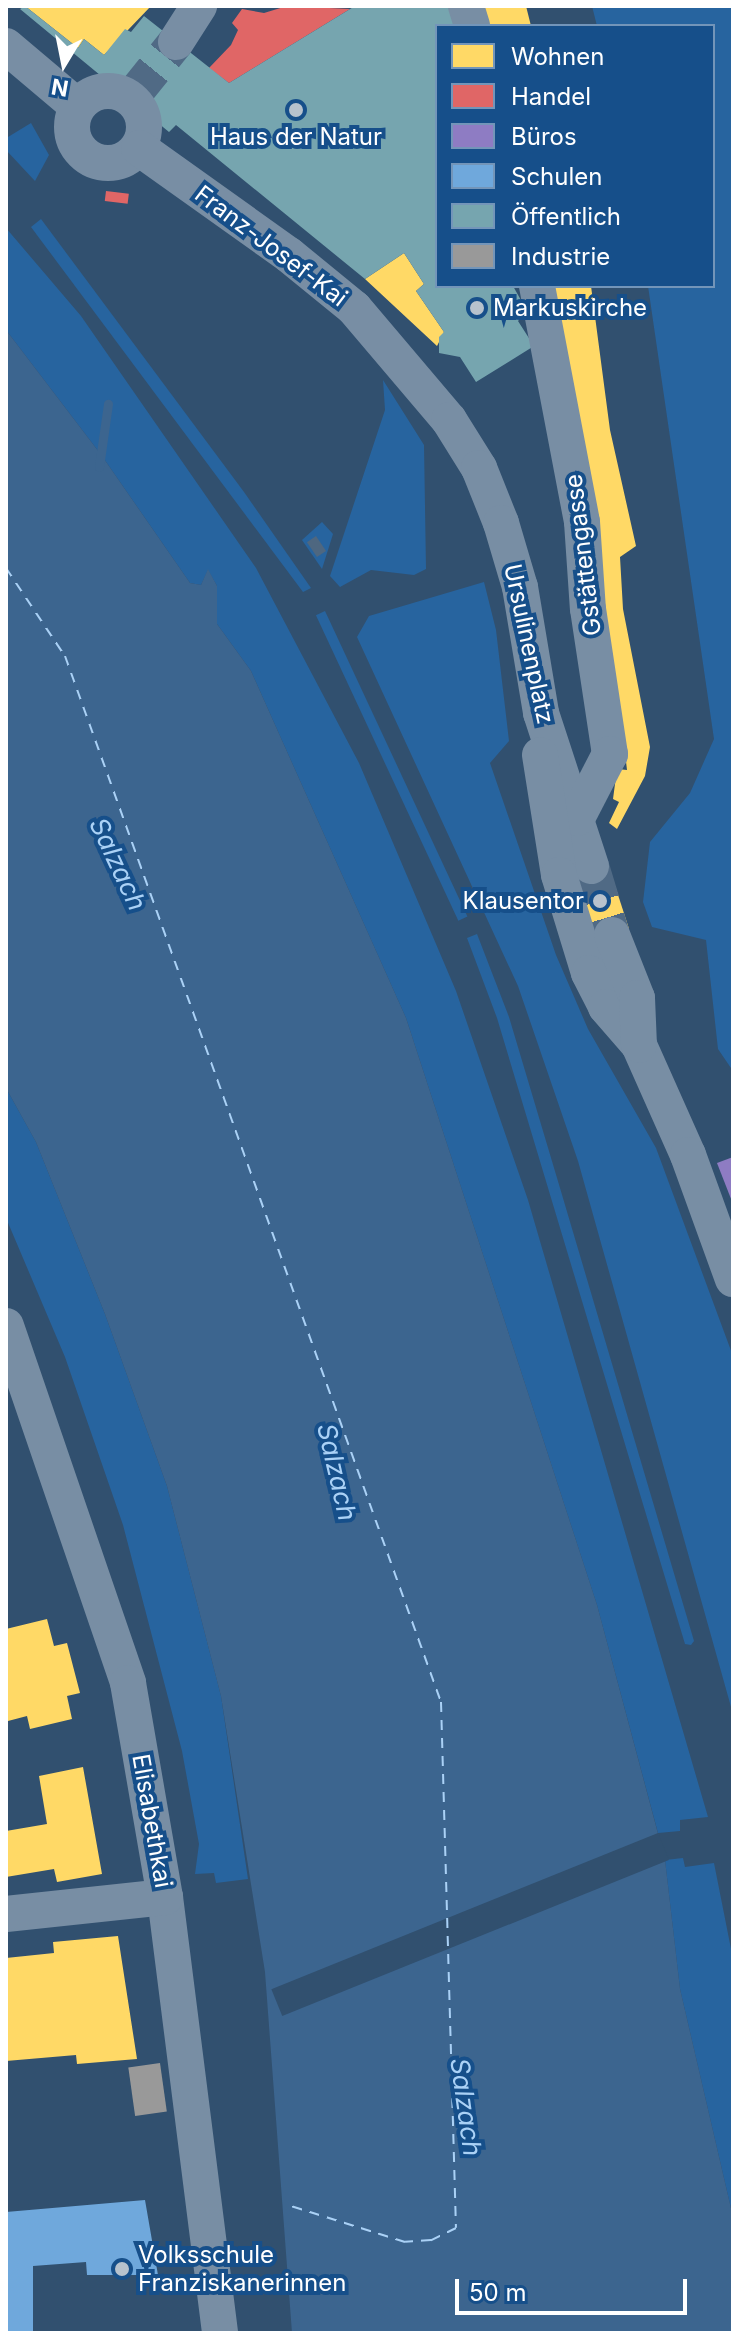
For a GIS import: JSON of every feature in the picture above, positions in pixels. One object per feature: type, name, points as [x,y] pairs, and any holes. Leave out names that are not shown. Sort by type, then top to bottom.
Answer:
[{"type":"street","points":[[176,42],[199,6]]},
{"type":"street","points":[[6,46],[77,106]]},
{"type":"street","points":[[112,90],[131,98],[144,121],[139,148],[124,161],[104,164],[84,155],[74,142],[71,124],[77,106],[92,93],[112,90]]},
{"type":"street","name":"Franz-Josef-Kai","points":[[139,148],[289,255],[354,308],[428,389]]},
{"type":"street","name":"Gstättengasse","points":[[537,288],[582,522],[588,609],[610,754],[577,818]]},
{"type":"street","name":"Ursulinenplatz","points":[[428,389],[479,468],[501,523],[520,587],[541,713],[591,866]]},
{"type":"street","points":[[541,713],[540,767],[559,875],[589,973],[606,1007],[639,1045],[688,1155],[733,1279]]},
{"type":"street","points":[[612,935],[637,998],[639,1045]]},
{"type":"street","name":"Elisabethkai","points":[[6,1326],[128,1683],[165,1897],[220,2333]]},
{"type":"street","points":[[6,1914],[165,1897]]},
{"type":"shaded area","points":[[592,6],[733,6],[733,1071],[718,1049],[706,940],[652,927],[643,902],[650,842],[690,793],[714,739],[648,288],[715,288],[715,24],[596,24]]},
{"type":"shaded area","points":[[31,123],[49,155],[35,181],[6,150],[8,137]]},
{"type":"shaded area","points":[[41,219],[244,492],[311,588],[303,592],[31,227]]},
{"type":"shaded area","points":[[6,228],[81,316],[256,568],[359,763],[456,991],[528,1200],[708,1817],[680,1820],[680,1831],[658,1833],[597,1605],[406,1018],[251,671],[217,624],[217,586],[208,570],[201,585],[190,583],[102,456],[6,330]]},
{"type":"shaded area","points":[[383,380],[424,445],[426,569],[414,575],[371,570],[340,587],[330,576],[385,410]]},
{"type":"shaded area","points":[[322,522],[333,534],[322,569],[302,540]]},
{"type":"shaded area","points":[[484,582],[496,630],[509,741],[490,763],[556,955],[588,1029],[656,1148],[733,1356],[733,1714],[578,1161],[518,986],[357,637],[369,616]]},
{"type":"shaded area","points":[[325,611],[467,916],[458,921],[316,615]]},
{"type":"shaded area","points":[[477,934],[509,1017],[694,1641],[691,1645],[685,1644],[497,1018],[467,938]]},
{"type":"shaded area","points":[[6,1088],[36,1142],[105,1314],[167,1486],[221,1696],[248,1879],[216,1883],[214,1873],[195,1874],[199,1844],[182,1751],[123,1525],[65,1357],[6,1218]]},
{"type":"shaded area","points":[[683,1858],[685,1867],[714,1863],[733,1959],[733,2217],[680,1989],[665,1860]]},
{"type":"water","name":"Salzach","points":[[6,330],[102,456],[190,583],[201,585],[208,569],[217,586],[217,624],[251,671],[406,1018],[597,1605],[665,1860],[680,1989],[733,2217],[733,2333],[292,2333],[265,1972],[221,1696],[167,1486],[105,1314],[36,1142],[6,1088]]},
{"type":"pier","points":[[658,1833],[669,1860],[282,2016],[271,1989]]},
{"type":"building: Wohnen","points":[[25,6],[151,6],[104,55],[84,39],[78,48]]},
{"type":"building: Wohnen","points":[[478,6],[526,6],[530,24],[484,24]]},
{"type":"building: Wohnen","points":[[404,253],[424,284],[416,291],[444,332],[437,346],[365,279]]},
{"type":"building: Wohnen","points":[[552,288],[591,288],[610,430],[636,546],[620,557],[623,609],[650,747],[645,776],[617,829],[609,823],[619,802],[613,799],[617,769],[627,770]]},
{"type":"building: Wohnen","name":"Klausentor","points":[[607,861],[629,929],[593,940],[571,873]]},
{"type":"building: Wohnen","points":[[47,1619],[54,1646],[67,1643],[80,1693],[67,1696],[72,1719],[30,1729],[27,1716],[8,1721],[6,1629]]},
{"type":"building: Wohnen","points":[[83,1767],[102,1874],[57,1882],[54,1869],[6,1877],[6,1831],[47,1824],[39,1776]]},
{"type":"building: Wohnen","points":[[118,1936],[137,2059],[77,2064],[76,2055],[6,2061],[6,1958],[54,1953],[53,1942]]},
{"type":"building: Handel","points":[[287,6],[350,9],[229,83],[209,68],[231,45],[238,30],[232,23],[242,9],[264,13]]},
{"type":"building: Handel","points":[[106,191],[129,194],[128,204],[105,201]]},
{"type":"building: Büros","points":[[733,1157],[733,1204],[717,1163]]},
{"type":"building: Schulen","name":"Volksschule Franziskanerinnen","points":[[145,2200],[158,2275],[87,2275],[86,2262],[33,2266],[33,2333],[6,2333],[6,2212]]},
{"type":"building: Öffentlich","points":[[25,6],[78,48],[84,39],[104,55],[125,29],[131,32],[144,16],[229,83],[355,6],[452,6],[458,24],[435,24],[435,288],[514,288],[527,311],[518,321],[534,346],[476,382],[460,357],[439,353],[439,337],[444,332],[416,291],[424,284],[404,253],[365,279],[176,125],[169,132],[20,9]]},
{"type":"building: Industrie","points":[[160,2063],[167,2112],[135,2116],[128,2067]]},
{"type":"building: Sonstige","points":[[316,536],[326,551],[317,557],[307,542]]},
{"type":"waterway","points":[[99,467],[108,404]]},
{"type":"ferry route","points":[[6,568],[65,656],[441,1702],[456,2228],[431,2240],[405,2242],[288,2205]]},
{"type":"tunnel","points":[[131,98],[176,42]]},
{"type":"tunnel","points":[[591,866],[612,935]]},
{"type":"place","name":"Haus der Natur","points":[[296,110]]},
{"type":"place","name":"Markuskirche","points":[[477,308]]},
{"type":"place","name":"Klausentor","points":[[600,901]]},
{"type":"place","name":"Volksschule Franziskanerinnen","points":[[122,2269]]}]
